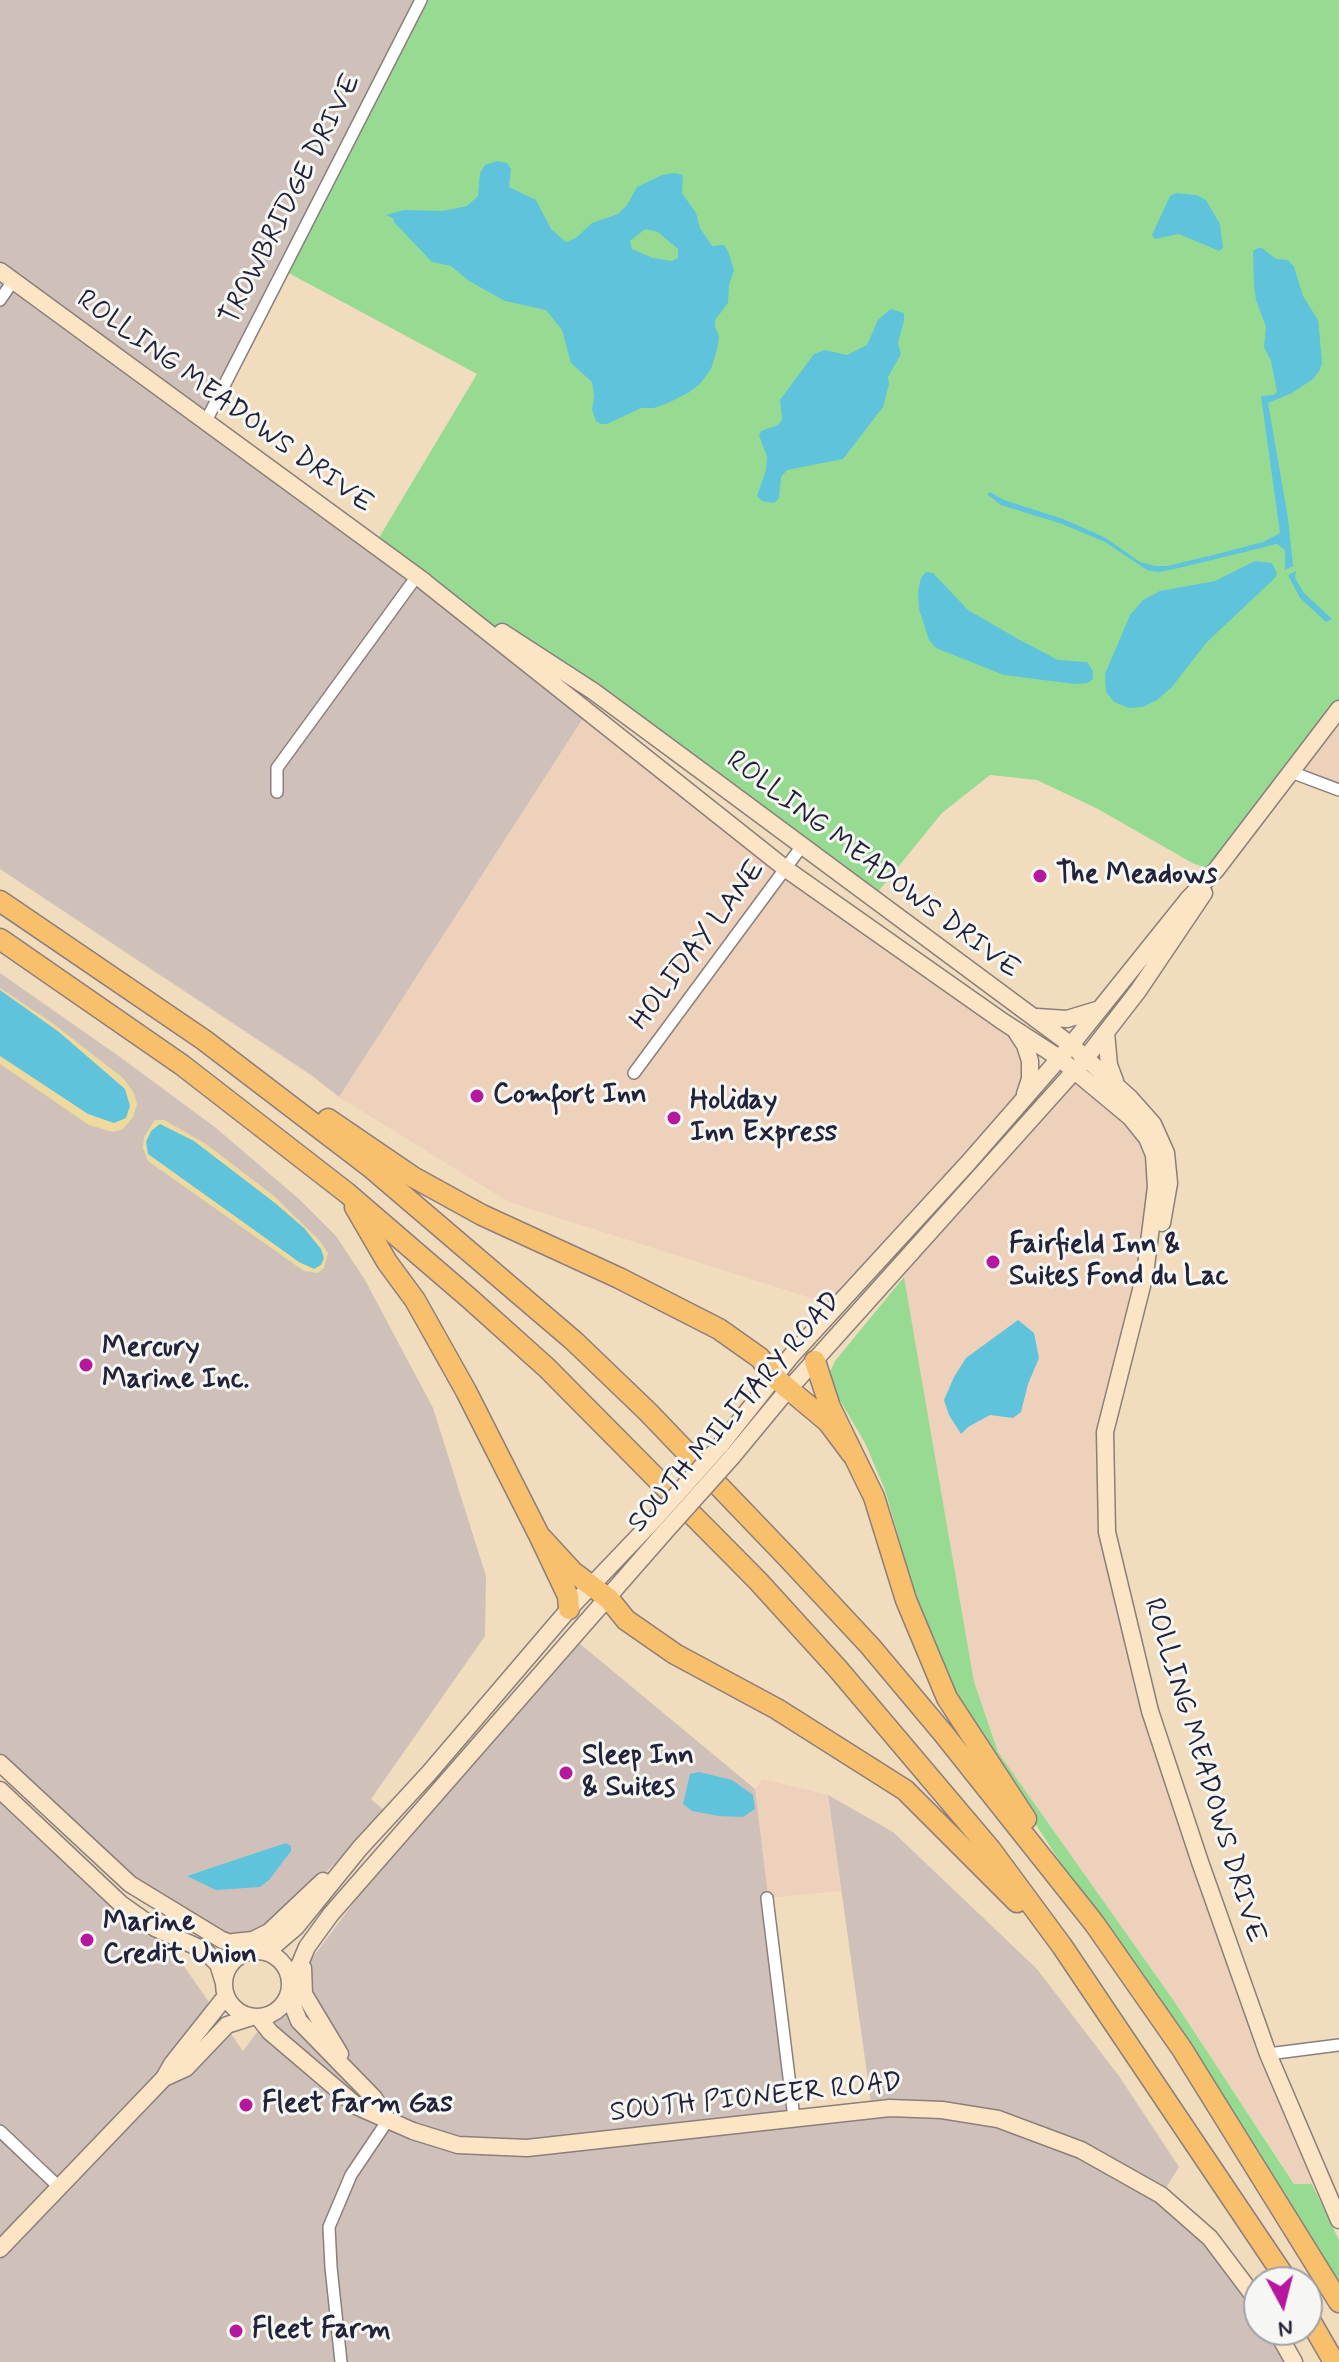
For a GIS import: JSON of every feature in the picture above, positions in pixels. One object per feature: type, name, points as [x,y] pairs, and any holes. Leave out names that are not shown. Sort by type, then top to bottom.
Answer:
[{"type":"highway","points":[[0,901],[413,1177],[482,1215],[619,1278],[719,1329],[760,1358],[781,1383],[828,1422],[852,1454]]},
{"type":"highway","points":[[0,939],[182,1065],[347,1193],[547,1368],[758,1581],[838,1669],[991,1850],[1062,1946],[1278,2266]]},
{"type":"highway","points":[[204,1040],[391,1185],[574,1341],[648,1412],[870,1646],[1094,1923]]},
{"type":"highway","points":[[347,1193],[444,1352],[539,1535],[568,1596],[569,1609]]},
{"type":"highway","points":[[815,1361],[822,1388],[874,1497],[906,1600],[947,1698],[1094,1923],[1182,2049],[1339,2302]]},
{"type":"highway","points":[[539,1535],[562,1561],[609,1599],[626,1620],[675,1654],[777,1709],[905,1790],[1062,1946]]},
{"type":"highway","points":[[1323,2343],[1334,2362]]},
{"type":"main road","name":"ROLLING MEADOWS DRIVE","points":[[7,276],[417,576],[786,869],[1014,1029],[1059,1058],[1080,1064],[1117,1086],[1143,1109],[1162,1140],[1169,1183],[1163,1221],[1145,1274],[1105,1432],[1107,1532],[1150,1711],[1268,2054],[1339,2220]]},
{"type":"main road","name":"ROLLING MEADOWS DRIVE","points":[[417,576],[593,691],[1071,1045],[1080,1064],[1147,1138],[1154,1155],[1156,1187],[1145,1274]]},
{"type":"main road","name":"SOUTH MILITARY ROAD","points":[[255,1951],[275,1945],[296,1927],[360,1848],[429,1773],[569,1609],[659,1527],[726,1452],[781,1383],[1071,1045],[1189,898],[1216,870],[1339,709]]},
{"type":"main road","name":"SOUTH MILITARY ROAD","points":[[781,1383],[815,1361],[1080,1064],[1189,917],[1216,870]]},
{"type":"main road","points":[[1032,1016],[1050,1020],[1067,1019],[1101,1008]]},
{"type":"main road","points":[[1014,1029],[1025,1045],[1030,1061],[1030,1079],[1024,1097]]},
{"type":"main road","points":[[1106,1032],[1109,1065],[1117,1086]]},
{"type":"main road","name":"SOUTH MILITARY ROAD","points":[[290,1991],[300,1961],[331,1914],[609,1599],[659,1527]]},
{"type":"main road","points":[[0,1763],[130,1884],[222,1940],[278,1958],[285,1965],[299,2021],[381,2105],[388,2120]]},
{"type":"main road","points":[[0,1790],[121,1904],[155,1928],[204,1950],[218,1964],[225,1990],[236,2010],[256,2018]]},
{"type":"main road","points":[[222,1940],[244,1942],[269,1932],[360,1848]]},
{"type":"main road","points":[[312,1939],[303,1970],[304,1994],[355,2080]]},
{"type":"main road","points":[[0,2249],[164,2078],[225,1990],[232,1962],[241,1955],[255,1951]]},
{"type":"main road","points":[[164,2078],[186,2068],[227,2025],[277,2011],[290,1991]]},
{"type":"main road","name":"SOUTH PIONEER ROAD","points":[[256,2018],[358,2107],[435,2139],[458,2145],[511,2149],[881,2109],[942,2110],[998,2119],[1069,2145],[1161,2195],[1210,2238],[1243,2282]]},
{"type":"street","name":"TROWBRIDGE DRIVE","points":[[206,421],[421,0]]},
{"type":"street","points":[[0,300],[7,276]]},
{"type":"street","points":[[277,792],[277,768],[417,576]]},
{"type":"street","points":[[1291,772],[1339,790]]},
{"type":"street","name":"HOLIDAY LANE","points":[[634,1073],[802,846]]},
{"type":"street","points":[[767,1898],[794,2118]]},
{"type":"street","points":[[1268,2054],[1339,2045]]},
{"type":"street","points":[[341,2362],[329,2227],[351,2175],[388,2120]]},
{"type":"street","points":[[0,2131],[59,2187]]},
{"type":"shaded area","points":[[0,0],[421,0],[207,421],[587,712],[339,1097],[311,1075],[0,869]]},
{"type":"shaded area","points":[[1339,709],[1339,790],[1291,772]]},
{"type":"shaded area","points":[[587,712],[1025,1045],[1024,1097],[836,1306],[509,1202],[339,1097]]},
{"type":"shaded area","points":[[0,973],[216,1128],[299,1199],[336,1236],[365,1280],[433,1408],[486,1576],[485,1636],[371,1799],[386,1812],[284,1914],[251,1936],[227,1934],[140,1881],[0,1753]]},
{"type":"shaded area","points":[[1074,1070],[1140,1129],[1156,1187],[1105,1432],[1107,1532],[1150,1711],[1324,2185],[1295,2184],[1174,2001],[998,1752],[974,1682],[902,1266]]},
{"type":"shaded area","points":[[573,1638],[755,1789],[795,2118],[871,2102],[828,1795],[893,1832],[1037,1969],[1119,2076],[1179,2167],[1161,2196],[1243,2286],[1243,2346],[1285,2346],[1294,2362],[0,2362],[0,1800],[163,1936],[243,2051],[366,1886]]},
{"type":"shaded area","points":[[762,1779],[828,1795],[841,1891],[767,1898],[755,1789]]},
{"type":"green space","points":[[421,0],[1339,0],[1339,709],[1216,870],[1194,864],[1098,809],[1037,780],[990,775],[942,813],[872,899],[593,691],[374,546],[477,374],[283,270]]},
{"type":"green space","points":[[904,1277],[974,1682],[998,1752],[1174,2001],[1294,2184],[1312,2184],[1339,2240],[1339,2295],[1215,2085],[1064,1868],[957,1699],[922,1618],[885,1490],[865,1443],[831,1385],[829,1374],[835,1361]]},
{"type":"sand","points":[[0,988],[51,1022],[123,1078],[134,1093],[137,1104],[133,1117],[123,1129],[113,1132],[89,1125],[0,1064]]},
{"type":"sand","points":[[155,1120],[164,1120],[206,1144],[274,1196],[319,1240],[328,1253],[324,1268],[318,1273],[304,1271],[148,1161],[143,1148],[144,1137]]},
{"type":"water","points":[[497,161],[507,163],[511,169],[509,187],[536,200],[551,229],[566,242],[576,238],[592,223],[618,214],[637,187],[662,175],[683,175],[682,193],[696,213],[700,228],[712,246],[724,245],[734,270],[728,303],[715,320],[719,336],[717,350],[711,369],[700,384],[668,403],[641,408],[601,424],[596,421],[592,410],[592,382],[571,363],[562,330],[546,310],[505,301],[469,281],[451,266],[432,262],[394,219],[386,215],[404,210],[443,211],[467,206],[478,196],[480,173],[485,165]],"holes":[[[645,229],[658,232],[678,249],[678,258],[672,261],[653,258],[632,249],[630,241]]]},
{"type":"water","points":[[1176,193],[1196,195],[1206,200],[1220,224],[1223,248],[1219,251],[1179,234],[1155,239],[1152,235],[1170,196]]},
{"type":"water","points":[[1258,248],[1276,259],[1288,260],[1294,267],[1303,296],[1318,320],[1319,329],[1322,363],[1319,371],[1313,379],[1292,393],[1268,403],[1293,566],[1285,570],[1285,550],[1277,544],[1179,568],[1158,572],[1147,570],[1105,542],[1062,524],[1001,505],[987,494],[990,492],[1004,500],[1063,519],[1104,537],[1140,562],[1155,566],[1167,566],[1263,542],[1280,533],[1261,396],[1277,392],[1271,361],[1264,347],[1266,327],[1254,285],[1253,251]]},
{"type":"water","points":[[891,309],[904,313],[904,321],[898,343],[901,354],[888,377],[883,407],[843,459],[787,470],[781,477],[779,498],[774,503],[762,501],[757,496],[767,457],[759,435],[782,420],[780,400],[814,354],[825,350],[847,355],[867,345],[878,320]]},
{"type":"water","points":[[1255,561],[1272,563],[1277,574],[1275,578],[1207,642],[1171,688],[1143,707],[1129,708],[1114,702],[1106,692],[1105,674],[1130,615],[1143,600],[1160,591],[1215,581]]},
{"type":"water","points":[[1296,571],[1295,578],[1304,593],[1332,619],[1326,622],[1300,598],[1288,575]]},
{"type":"water","points":[[926,572],[933,573],[968,610],[1018,639],[1058,660],[1087,662],[1093,671],[1093,679],[1088,683],[1075,684],[1004,675],[936,648],[929,640],[919,609],[918,592],[921,578]]},
{"type":"water","points":[[0,990],[59,1032],[125,1089],[130,1106],[126,1118],[114,1123],[88,1114],[0,1056]]},
{"type":"water","points":[[160,1124],[194,1141],[304,1228],[321,1249],[324,1258],[321,1265],[314,1269],[299,1262],[148,1154],[146,1142],[151,1131]]},
{"type":"water","points":[[1018,1320],[1034,1333],[1039,1358],[1021,1412],[1013,1418],[990,1415],[961,1434],[944,1400],[954,1377],[966,1358]]},
{"type":"water","points":[[699,1772],[732,1780],[753,1795],[755,1809],[743,1817],[692,1811],[683,1804],[690,1774]]},
{"type":"water","points":[[286,1843],[291,1846],[291,1851],[260,1887],[216,1890],[187,1876]]},
{"type":"place","name":"The Meadows","points":[[1040,876]]},
{"type":"place","name":"Comfort Inn","points":[[477,1096]]},
{"type":"place","name":"Holiday Inn Express","points":[[674,1118]]},
{"type":"place","name":"Fairfield Inn & Suites Fond du Lac","points":[[993,1262]]},
{"type":"place","name":"Mercury Marine Inc.","points":[[86,1365]]},
{"type":"place","name":"Sleep Inn & Suites","points":[[566,1773]]},
{"type":"place","name":"Marine Credit Union","points":[[87,1940]]},
{"type":"place","name":"Fleet Farm Gas","points":[[246,2105]]},
{"type":"place","name":"Fleet Farm","points":[[236,2331]]}]
